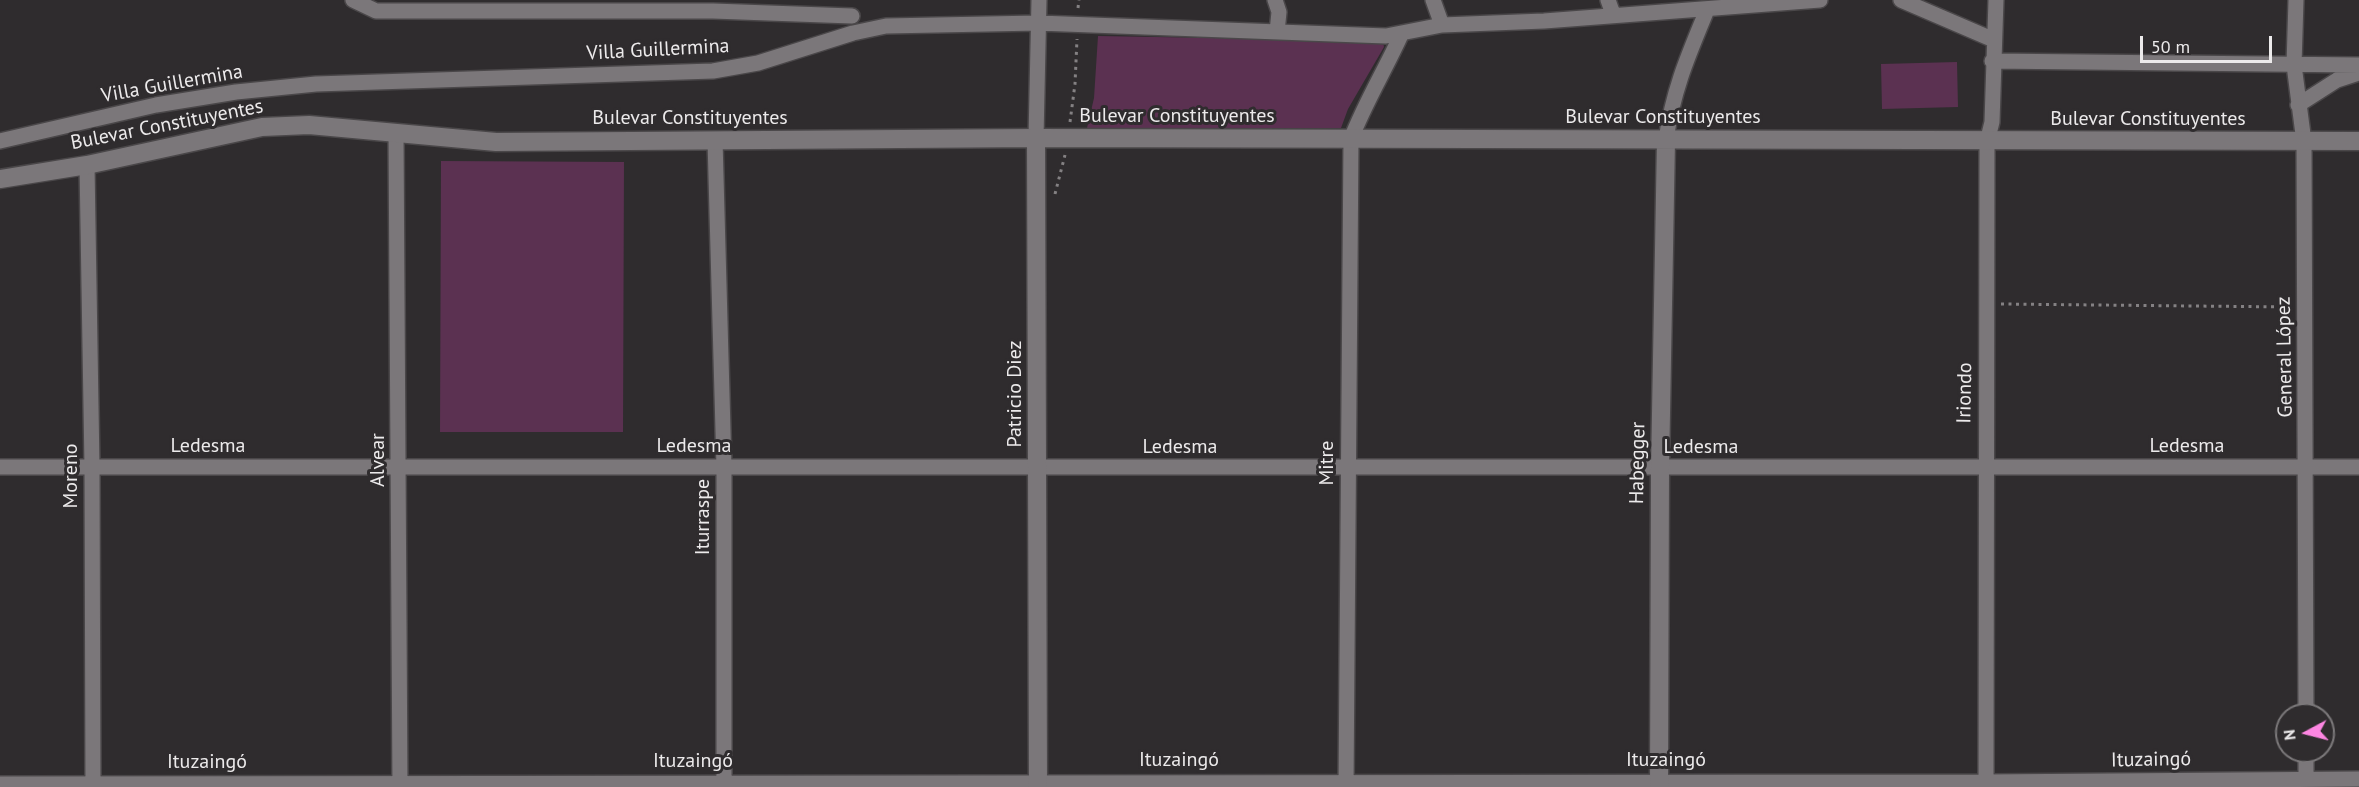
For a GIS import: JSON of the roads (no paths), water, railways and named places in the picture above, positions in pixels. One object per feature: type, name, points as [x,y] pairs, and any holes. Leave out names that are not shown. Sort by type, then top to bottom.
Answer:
[{"type":"street","points":[[353,0],[376,11],[713,11],[852,16]]},
{"type":"street","points":[[850,0],[853,33]]},
{"type":"street","name":"Patricio Diez","points":[[1038,0],[1036,138],[1038,784]]},
{"type":"street","points":[[1275,0],[1279,12],[1277,32]]},
{"type":"street","points":[[1433,0],[1442,26]]},
{"type":"street","name":"Villa Guillermina","points":[[0,141],[156,105],[236,92],[316,84],[713,71],[758,63],[853,33],[886,26],[1038,23],[1401,35],[1442,26],[1544,21],[1611,7],[1707,10],[1771,2],[1820,0]]},
{"type":"street","points":[[1901,0],[1994,40]]},
{"type":"street","name":"Iriondo","points":[[1986,785],[1987,142],[1992,122],[1992,62],[1996,0]]},
{"type":"street","name":"General López","points":[[2296,0],[2294,65],[2304,142],[2307,467],[2306,703]]},
{"type":"street","points":[[1666,140],[1678,80],[1707,10]]},
{"type":"street","points":[[1351,140],[1364,106],[1382,77],[1401,35]]},
{"type":"street","points":[[1992,62],[2359,65]]},
{"type":"street","points":[[2298,105],[2337,80],[2359,73]]},
{"type":"street","name":"Bulevar Constituyentes","points":[[0,179],[87,165],[262,127],[332,126],[496,142],[1036,138],[1987,142],[2359,141]]},
{"type":"street","name":"Alvear","points":[[396,132],[400,467],[400,785]]},
{"type":"street","name":"Iturraspe","points":[[715,140],[724,467],[724,785]]},
{"type":"street","name":"Mitre","points":[[1346,784],[1351,140]]},
{"type":"street","name":"Habegger","points":[[1659,784],[1660,468],[1666,140]]},
{"type":"street","name":"Moreno","points":[[87,165],[92,467],[93,785]]},
{"type":"street","name":"Ledesma","points":[[0,467],[2359,467]]},
{"type":"street","points":[[2306,763],[2306,783]]},
{"type":"street","name":"Ituzaingó","points":[[0,784],[1986,785],[2306,783],[2359,779]]}]
